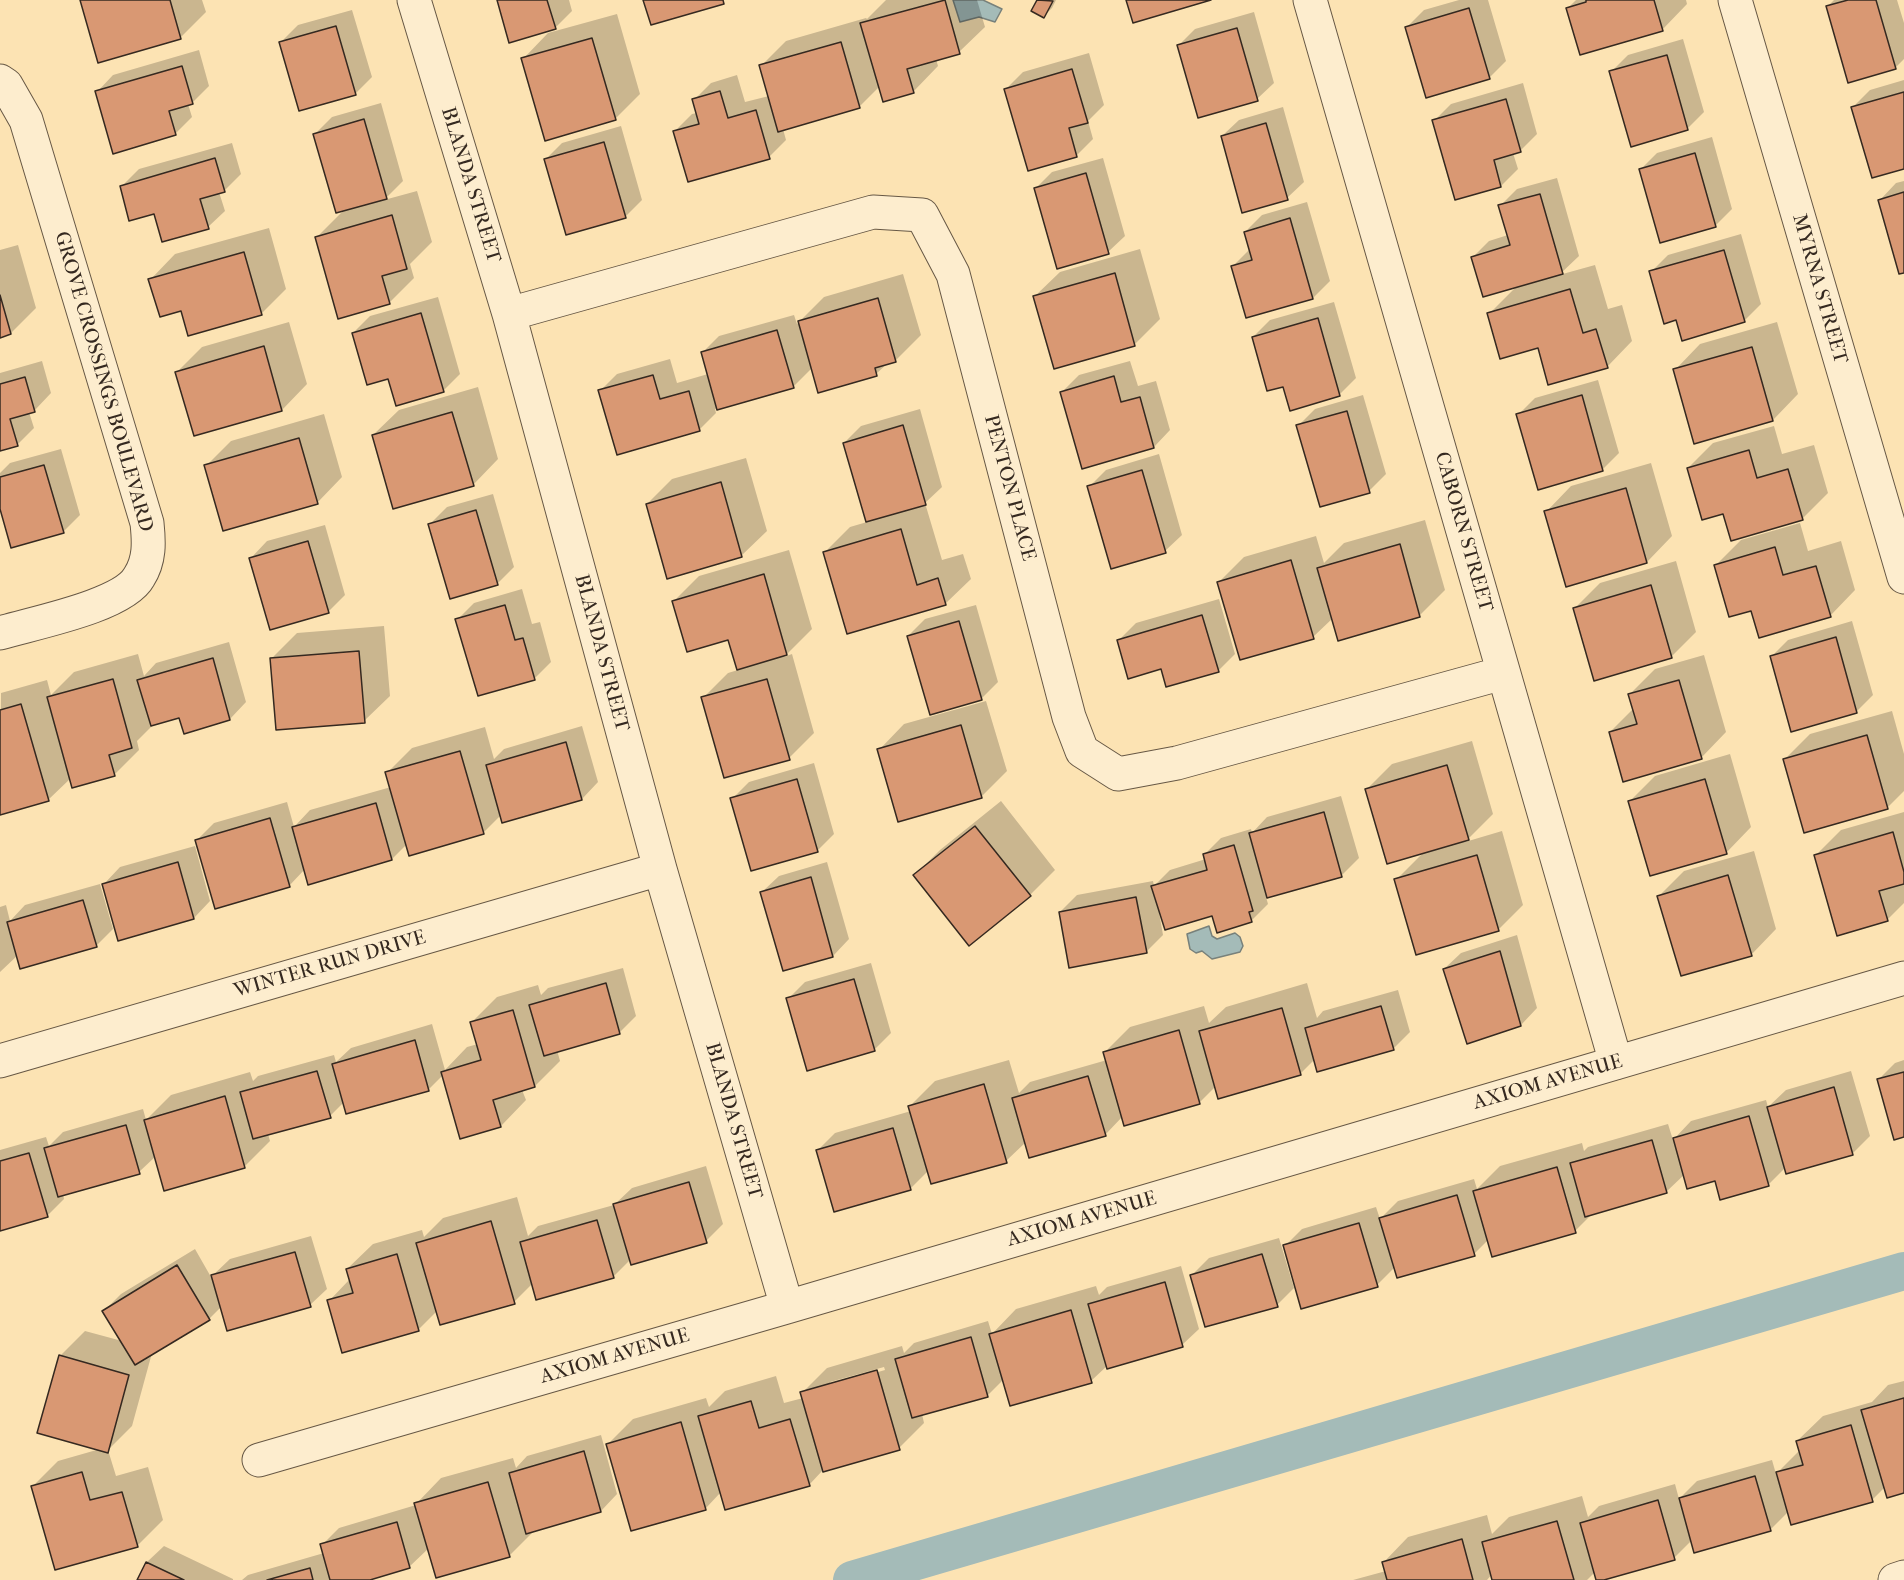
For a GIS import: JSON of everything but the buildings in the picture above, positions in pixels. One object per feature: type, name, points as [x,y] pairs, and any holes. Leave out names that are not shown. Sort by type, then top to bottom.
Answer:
[{"type":"street","name":"BLANDA STREET","points":[[414,0],[509,314],[660,868],[787,1307]]},
{"type":"street","name":"CABORN STREET","points":[[1310,0],[1616,1063]]},
{"type":"street","name":"MYRNA STREET","points":[[1735,0],[1904,578]]},
{"type":"street","name":"GROVE CROSSINGS BOULEVARD","points":[[0,81],[6,85],[26,120],[147,523],[149,545],[139,579],[120,596],[98,605],[0,633]]},
{"type":"street","name":"PENTON PLACE","points":[[509,314],[873,212],[922,214],[953,274],[1069,717],[1082,751],[1118,774],[1177,763],[1503,673]]},
{"type":"street","name":"WINTER RUN DRIVE","points":[[0,1061],[660,868]]},
{"type":"street","name":"AXIOM AVENUE","points":[[259,1460],[1904,978]]},
{"type":"street","points":[[1895,1580],[1904,1577]]},
{"type":"water","points":[[953,0],[983,0],[1002,9],[995,22],[979,17],[960,22]]},
{"type":"water","points":[[1209,926],[1212,936],[1217,939],[1235,933],[1240,937],[1243,946],[1240,952],[1212,959],[1202,951],[1196,953],[1190,949],[1187,934]]},
{"type":"waterway","points":[[852,1580],[1904,1271]]}]
